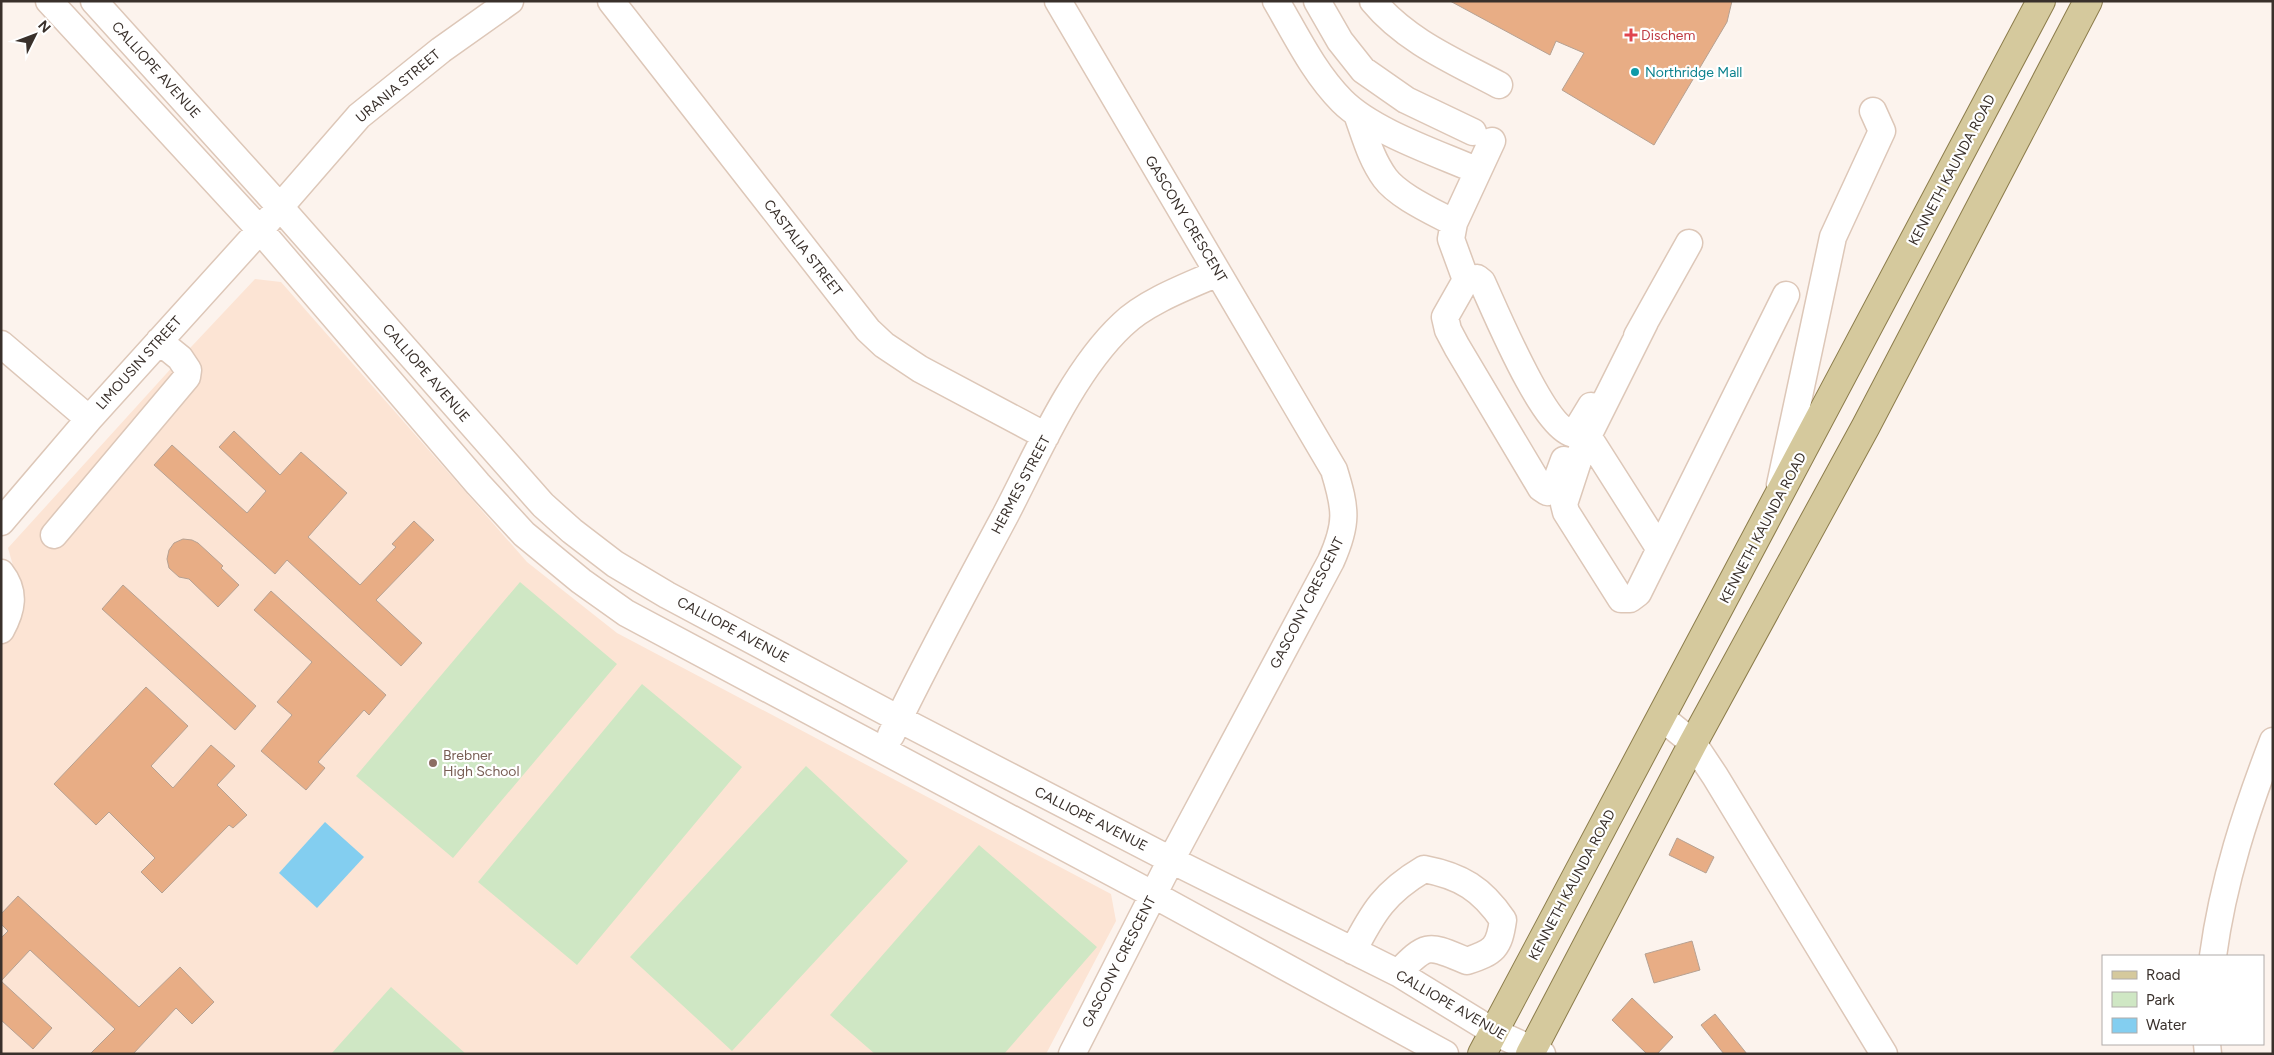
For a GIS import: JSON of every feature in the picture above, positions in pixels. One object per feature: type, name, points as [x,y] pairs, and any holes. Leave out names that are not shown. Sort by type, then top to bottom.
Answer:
[{"type":"main road","name":"KENNETH KAUNDA ROAD","points":[[1488,1043],[2041,1]]},
{"type":"main road","points":[[1535,1052],[1693,742],[1866,426],[2088,1]]},
{"type":"street","points":[[49,1],[260,230],[478,484],[531,540],[581,581],[626,613],[883,752],[1154,895],[1445,1054]]},
{"type":"street","points":[[68,21],[88,1]]},
{"type":"street","name":"CALLIOPE AVENUE","points":[[94,1],[280,207],[543,505],[572,531],[615,564],[667,595],[899,719],[1171,860],[1398,973],[1488,1043],[1535,1052]]},
{"type":"street","name":"URANIA STREET","points":[[280,207],[360,116],[441,50],[510,1]]},
{"type":"street","name":"CASTALIA STREET","points":[[611,1],[868,330],[884,345],[914,365],[1046,436]]},
{"type":"street","name":"GASCONY CRESCENT","points":[[1058,1],[1334,470],[1343,506],[1344,521],[1342,536],[1331,561],[1171,860],[1072,1054]]},
{"type":"street","points":[[1276,1],[1318,71],[1341,100],[1357,114],[1382,129],[1478,171]]},
{"type":"street","points":[[1317,1],[1340,41],[1364,70],[1406,100],[1482,137],[1478,171],[1454,224],[1451,239],[1466,280],[1446,318],[1448,330],[1540,488],[1547,492],[1554,487],[1690,243]]},
{"type":"street","points":[[1372,1],[1395,26],[1421,44],[1499,85]]},
{"type":"street","points":[[1776,503],[1833,237],[1882,131],[1873,111]]},
{"type":"street","points":[[1357,114],[1371,154],[1386,180],[1400,191],[1454,224]]},
{"type":"street","name":"LIMOUSIN STREET","points":[[1,522],[89,419],[280,207]]},
{"type":"street","name":"HERMES STREET","points":[[883,752],[1046,436],[1100,346],[1123,323],[1169,295],[1218,273]]},
{"type":"street","points":[[1466,280],[1477,278],[1482,282],[1521,369],[1552,416],[1567,431],[1591,441],[1659,548]]},
{"type":"street","points":[[1580,438],[1583,446],[1564,504],[1566,512],[1621,600],[1630,599],[1638,593],[1786,296]]},
{"type":"street","points":[[54,535],[184,383],[188,370],[180,358],[159,341]]},
{"type":"street","points":[[1,344],[39,374],[89,419]]},
{"type":"street","points":[[1,573],[12,594],[7,619],[1,630]]},
{"type":"street","points":[[1662,718],[1693,742],[1884,1054]]},
{"type":"street","points":[[2213,955],[2227,879],[2250,801],[2273,741]]},
{"type":"street","points":[[1353,951],[1367,923],[1384,898],[1408,878],[1424,870],[1444,873],[1465,881],[1491,902],[1502,920],[1500,940],[1486,954],[1467,961],[1434,948],[1417,953],[1398,973]]},
{"type":"shaded area","name":"Brebner High School","points":[[255,279],[281,282],[527,562],[617,633],[1111,894],[1116,921],[1046,1054],[1,1054],[1,585],[14,569],[8,548]]},
{"type":"green space","points":[[520,582],[617,664],[453,858],[356,776]]},
{"type":"green space","points":[[642,684],[742,767],[577,965],[478,882]]},
{"type":"green space","points":[[806,766],[908,861],[732,1051],[630,957]]},
{"type":"green space","points":[[979,845],[1097,947],[1004,1054],[875,1054],[830,1015]]},
{"type":"green space","points":[[391,987],[466,1054],[331,1054]]},
{"type":"water","points":[[325,822],[364,857],[317,908],[279,873]]},
{"type":"building","name":"Northridge Mall","points":[[1450,1],[1732,1],[1727,22],[1654,145],[1562,90],[1584,53],[1556,41],[1550,55]]},
{"type":"building","points":[[234,431],[280,475],[301,452],[347,493],[308,537],[360,585],[396,547],[392,544],[414,521],[434,540],[376,600],[422,643],[401,666],[287,560],[275,574],[154,465],[172,445],[247,513],[266,491],[219,447]]},
{"type":"building","points":[[183,539],[198,543],[223,566],[221,568],[239,585],[218,607],[189,579],[179,577],[169,568],[167,559],[169,550],[174,543]]},
{"type":"building","points":[[123,585],[256,706],[235,730],[102,609]]},
{"type":"building","points":[[271,591],[386,695],[369,715],[364,710],[318,762],[325,768],[306,790],[261,751],[292,715],[277,702],[312,662],[254,610]]},
{"type":"building","points":[[146,687],[188,726],[151,766],[173,788],[211,745],[235,766],[217,785],[247,815],[233,828],[229,825],[162,893],[141,872],[155,858],[109,812],[96,825],[54,784]]},
{"type":"building","points":[[1677,838],[1714,857],[1706,873],[1669,855]]},
{"type":"building","points":[[18,896],[139,1007],[180,967],[214,1002],[192,1024],[176,1008],[133,1054],[90,1054],[115,1029],[30,950],[1,981],[1,938],[8,931],[1,924],[1,914]]},
{"type":"building","points":[[1692,941],[1700,970],[1654,983],[1645,954]]},
{"type":"building","points":[[1,981],[52,1028],[33,1049],[1,1020]]},
{"type":"building","points":[[1632,998],[1673,1037],[1657,1054],[1647,1054],[1612,1020]]},
{"type":"building","points":[[1715,1014],[1747,1054],[1724,1054],[1701,1025]]},
{"type":"place","name":"Dischem","points":[[1631,35]]},
{"type":"place","name":"Northridge Mall","points":[[1635,72]]},
{"type":"place","name":"Brebner High School","points":[[433,763]]}]
